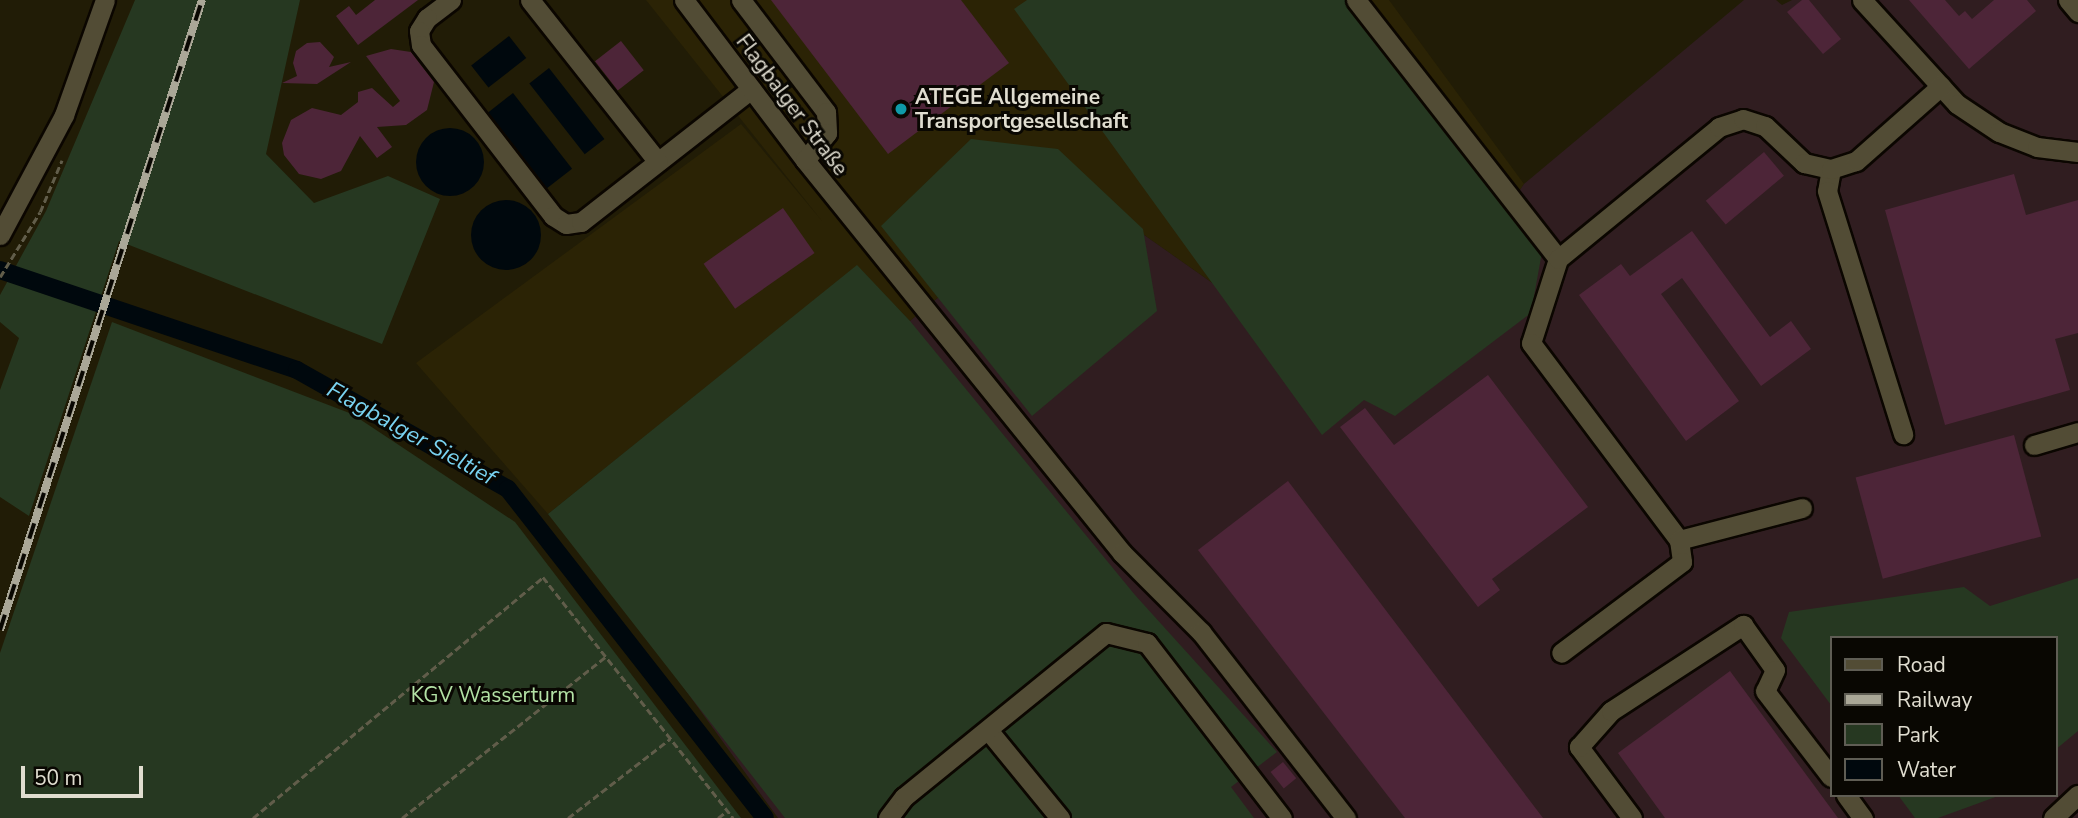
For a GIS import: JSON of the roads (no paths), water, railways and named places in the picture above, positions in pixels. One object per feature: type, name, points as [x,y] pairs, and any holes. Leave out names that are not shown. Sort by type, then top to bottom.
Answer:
[{"type":"street","points":[[0,235],[64,115],[105,0]]},
{"type":"street","points":[[452,0],[427,18],[419,31],[421,45],[553,216],[566,224],[581,222],[751,89]]},
{"type":"street","points":[[530,0],[658,162]]},
{"type":"street","name":"Flagbalger Straße","points":[[684,0],[839,203],[1122,553],[1201,632],[1346,818]]},
{"type":"street","points":[[741,0],[826,112],[827,133],[805,160]]},
{"type":"street","points":[[1356,0],[1558,259]]},
{"type":"street","points":[[1862,0],[1957,104],[1999,132],[2037,148],[2078,152]]},
{"type":"street","points":[[2068,0],[2078,12]]},
{"type":"street","points":[[1561,653],[1682,562],[1679,540],[1531,343],[1558,259],[1719,128],[1743,119],[1765,126],[1804,163],[1831,169],[1856,161],[1941,86]]},
{"type":"street","points":[[1831,169],[1827,191],[1903,435]]},
{"type":"street","points":[[0,206],[22,198]]},
{"type":"street","points":[[2034,445],[2078,432]]},
{"type":"street","points":[[1679,540],[1802,508]]},
{"type":"street","points":[[1632,818],[1579,747],[1611,710],[1743,625],[1775,670],[1765,691],[1829,774]]},
{"type":"street","points":[[888,818],[904,797],[1106,633],[1147,643],[1282,818]]},
{"type":"street","points":[[988,730],[1060,818]]},
{"type":"street","points":[[2053,818],[2078,795]]},
{"type":"street","points":[[1847,797],[1863,818]]},
{"type":"water","points":[[509,36],[526,58],[488,88],[471,66]]},
{"type":"water","points":[[549,68],[604,139],[585,154],[529,83]]},
{"type":"water","points":[[513,93],[572,169],[544,191],[485,115]]},
{"type":"water","points":[[457,128],[478,143],[484,155],[482,175],[474,186],[457,196],[443,196],[426,186],[418,175],[416,155],[426,138],[437,130]]},
{"type":"water","points":[[499,200],[513,200],[526,206],[535,215],[541,242],[531,260],[513,270],[499,270],[486,264],[477,255],[471,242],[471,228],[477,215],[486,206]]},
{"type":"waterway","name":"Flagbalger Sieltief","points":[[0,270],[297,370],[508,489],[765,818]]},
{"type":"railway","points":[[0,630],[202,0]]},
{"type":"place","name":"ATEGE Allgemeine Transportgesellschaft","points":[[901,109]]},
{"type":"park label","name":"KGV Wasserturm","points":[[493,695]]}]
